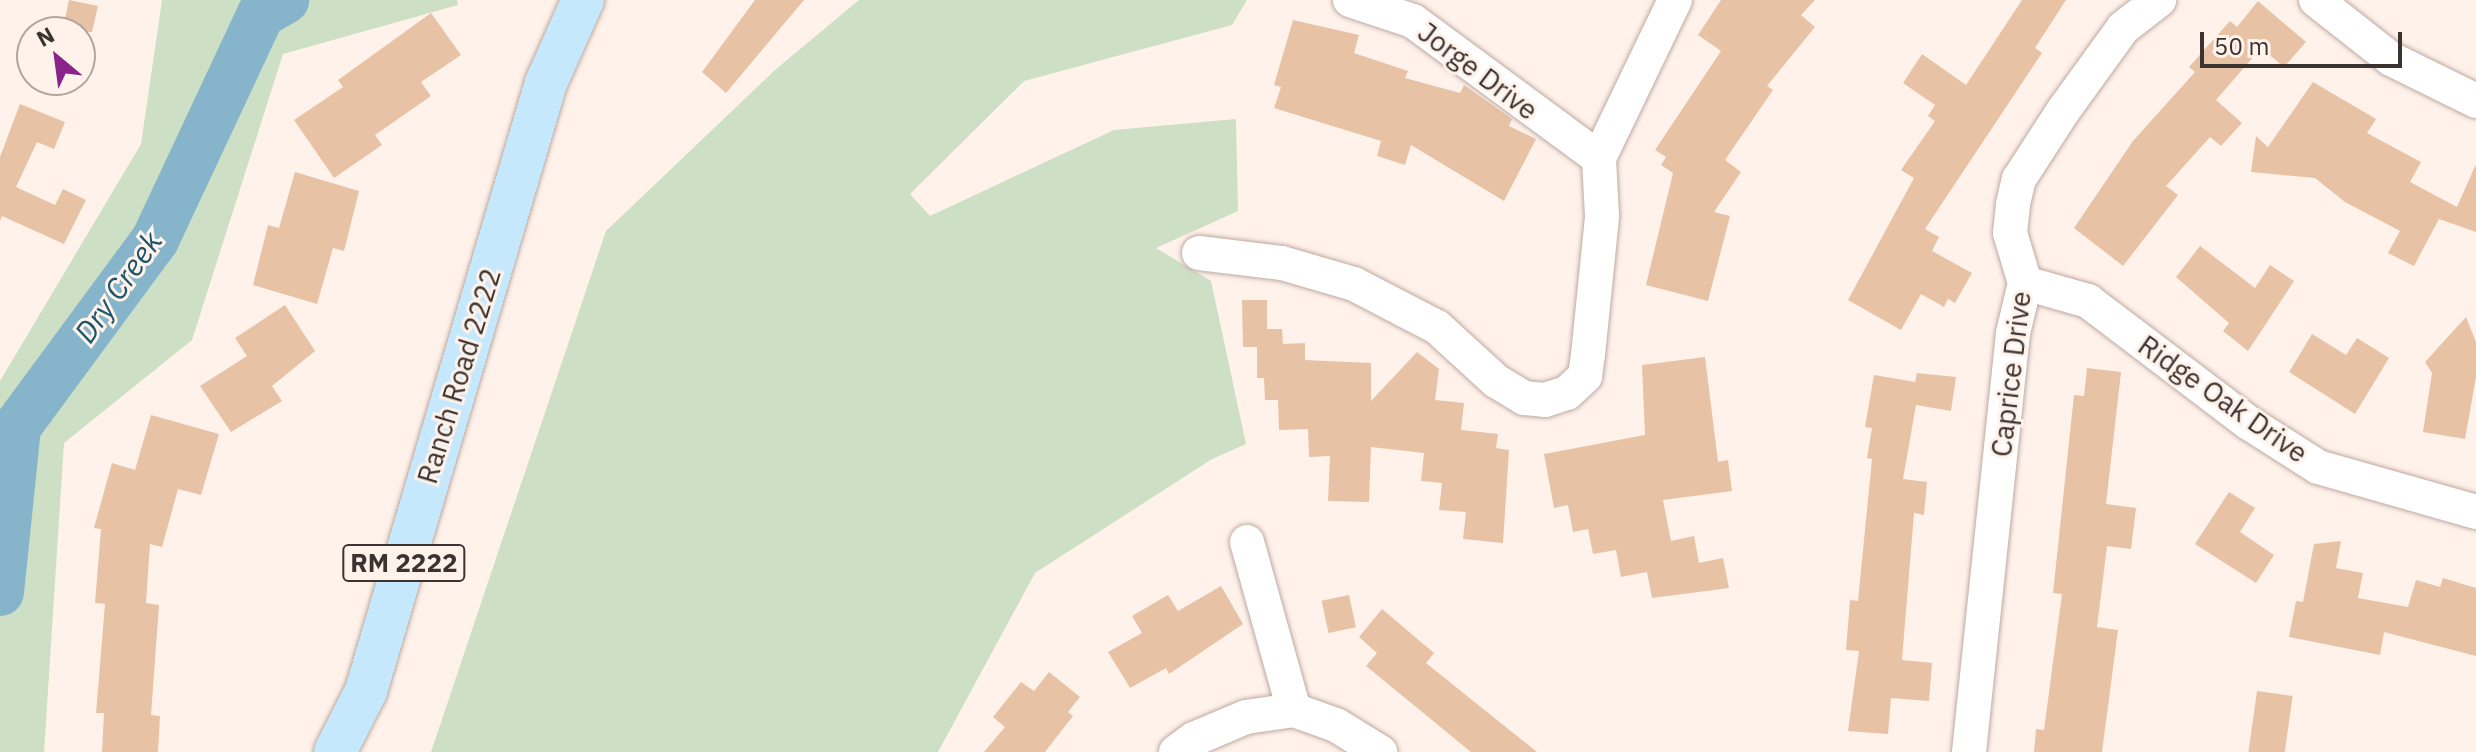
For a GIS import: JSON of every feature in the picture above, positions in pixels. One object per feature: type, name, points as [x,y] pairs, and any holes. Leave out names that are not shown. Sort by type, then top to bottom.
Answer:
[{"type":"main road","name":"Ranch Road 2222","points":[[335,752],[366,691],[546,83],[583,0]]},
{"type":"street","name":"Jorge Drive","points":[[1350,0],[1413,21],[1599,158]]},
{"type":"street","points":[[1199,253],[1282,263],[1395,301],[1437,327],[1496,381],[1524,398],[1545,400],[1567,393],[1585,376],[1602,216],[1599,158],[1675,0]]},
{"type":"street","name":"Caprice Drive","points":[[1969,752],[2013,333],[2025,283],[2010,233],[2019,179],[2123,28],[2159,0]]},
{"type":"street","points":[[2316,0],[2391,59],[2476,101]]},
{"type":"street","name":"Ridge Oak Drive","points":[[2025,283],[2088,301],[2249,423],[2318,467],[2476,512]]},
{"type":"street","points":[[1247,542],[1294,710]]},
{"type":"street","points":[[1176,752],[1194,739],[1246,717],[1294,710],[1336,725],[1380,752]]},
{"type":"green space","points":[[162,0],[457,0],[458,5],[283,54],[192,340],[64,443],[44,752],[0,752],[0,381],[141,144]]},
{"type":"green space","points":[[859,0],[1247,0],[1232,25],[1024,81],[910,194],[930,216],[1114,130],[1236,119],[1238,211],[1156,248],[1211,281],[1246,444],[1212,459],[1035,573],[938,752],[431,752],[606,231],[775,70]]},
{"type":"building","points":[[69,0],[98,6],[96,16],[66,16]]},
{"type":"building","points":[[755,0],[804,0],[726,93],[702,72]]},
{"type":"building","points":[[1721,0],[1815,0],[1801,15],[1815,27],[1767,86],[1773,90],[1725,160],[1741,172],[1714,212],[1730,216],[1708,301],[1646,285],[1673,173],[1661,165],[1666,157],[1655,150],[1721,51],[1698,35]]},
{"type":"building","points":[[2022,0],[2066,0],[2035,48],[2042,53],[1925,229],[1939,237],[1932,251],[1972,273],[1955,303],[1948,299],[1944,307],[1921,294],[1901,330],[1848,300],[1914,178],[1901,170],[1935,121],[1928,116],[1935,105],[1903,83],[1922,54],[1966,85]]},
{"type":"building","points":[[2258,1],[2306,42],[2284,67],[2261,48],[2216,100],[2242,123],[2221,146],[2210,137],[2166,186],[2178,195],[2123,266],[2074,228],[2133,141],[2195,72],[2189,67],[2230,21],[2237,27]]},
{"type":"building","points":[[431,13],[461,55],[421,82],[431,96],[375,135],[382,145],[334,178],[294,120],[343,87],[338,80]]},
{"type":"building","points":[[1293,20],[1359,35],[1354,53],[1408,71],[1405,78],[1460,93],[1464,85],[1512,119],[1509,126],[1536,139],[1504,201],[1411,145],[1405,165],[1377,156],[1381,141],[1274,108],[1281,87],[1274,85]]},
{"type":"building","points":[[2313,82],[2376,119],[2367,133],[2421,162],[2410,182],[2457,207],[2476,164],[2476,232],[2439,219],[2414,266],[2388,253],[2400,231],[2345,202],[2315,178],[2251,172],[2256,136],[2268,147]]},
{"type":"building","points":[[20,104],[65,122],[54,149],[37,142],[16,187],[55,205],[63,189],[86,200],[64,244],[2,216],[0,221],[0,157]]},
{"type":"building","points":[[295,172],[359,191],[344,251],[333,248],[317,304],[253,285],[268,225],[279,228]]},
{"type":"building","points":[[2200,246],[2255,288],[2270,265],[2294,281],[2248,351],[2223,331],[2229,323],[2176,277]]},
{"type":"building","points":[[1242,300],[1267,300],[1267,329],[1282,329],[1283,344],[1305,343],[1305,360],[1371,363],[1371,401],[1417,352],[1439,369],[1435,400],[1464,403],[1461,430],[1498,434],[1496,448],[1509,450],[1503,543],[1463,539],[1466,512],[1439,510],[1442,483],[1421,481],[1424,453],[1371,447],[1369,502],[1328,501],[1330,456],[1309,457],[1308,429],[1279,430],[1278,400],[1265,400],[1264,378],[1257,378],[1257,347],[1243,347]]},
{"type":"building","points":[[285,305],[315,351],[272,386],[282,401],[231,432],[200,386],[247,356],[235,338]]},
{"type":"building","points":[[2466,317],[2476,342],[2476,377],[2465,439],[2423,432],[2432,373],[2425,362]]},
{"type":"building","points":[[2312,334],[2346,355],[2357,338],[2389,358],[2355,414],[2289,372]]},
{"type":"building","points":[[1705,357],[1718,462],[1728,460],[1732,491],[1663,500],[1671,541],[1694,536],[1699,563],[1723,558],[1729,588],[1652,598],[1647,572],[1621,577],[1616,550],[1593,554],[1588,529],[1573,532],[1568,505],[1554,508],[1544,454],[1645,435],[1642,365]]},
{"type":"building","points":[[2087,368],[2121,372],[2106,504],[2136,508],[2131,549],[2107,546],[2097,627],[2118,630],[2102,752],[2034,752],[2036,729],[2044,730],[2062,594],[2053,593],[2074,395],[2084,396]]},
{"type":"building","points":[[1917,373],[1956,377],[1951,411],[1916,405],[1903,479],[1927,482],[1924,515],[1914,513],[1902,660],[1932,663],[1929,701],[1891,698],[1888,734],[1848,731],[1859,651],[1846,650],[1850,600],[1858,601],[1872,459],[1867,458],[1872,428],[1865,427],[1874,375],[1915,382]]},
{"type":"building","points":[[151,415],[219,434],[201,495],[178,489],[162,547],[150,544],[146,603],[159,605],[151,715],[160,716],[158,752],[102,752],[104,713],[96,713],[105,604],[95,603],[101,529],[94,528],[112,463],[135,470]]},
{"type":"building","points":[[2229,492],[2255,508],[2240,532],[2274,555],[2256,583],[2195,544]]},
{"type":"building","points":[[2341,541],[2336,568],[2363,573],[2358,598],[2408,607],[2416,580],[2440,587],[2443,578],[2476,588],[2476,656],[2384,632],[2380,655],[2289,637],[2296,601],[2303,602],[2314,544]]},
{"type":"building","points":[[1221,586],[1243,624],[1169,674],[1166,668],[1130,688],[1108,652],[1142,633],[1132,616],[1168,595],[1178,611]]},
{"type":"building","points":[[1349,595],[1356,627],[1328,633],[1322,601]]},
{"type":"building","points":[[1382,609],[1434,653],[1426,663],[1537,752],[1471,752],[1366,666],[1377,653],[1359,637]]},
{"type":"building","points":[[1049,672],[1080,697],[1068,712],[1073,716],[1045,752],[984,752],[1005,727],[993,717],[1021,682],[1034,691]]},
{"type":"building","points":[[2257,691],[2293,696],[2285,752],[2248,752]]},
{"type":"waterway","name":"Dry Creek","points":[[0,592],[17,427],[155,240],[261,14],[285,0]]}]
